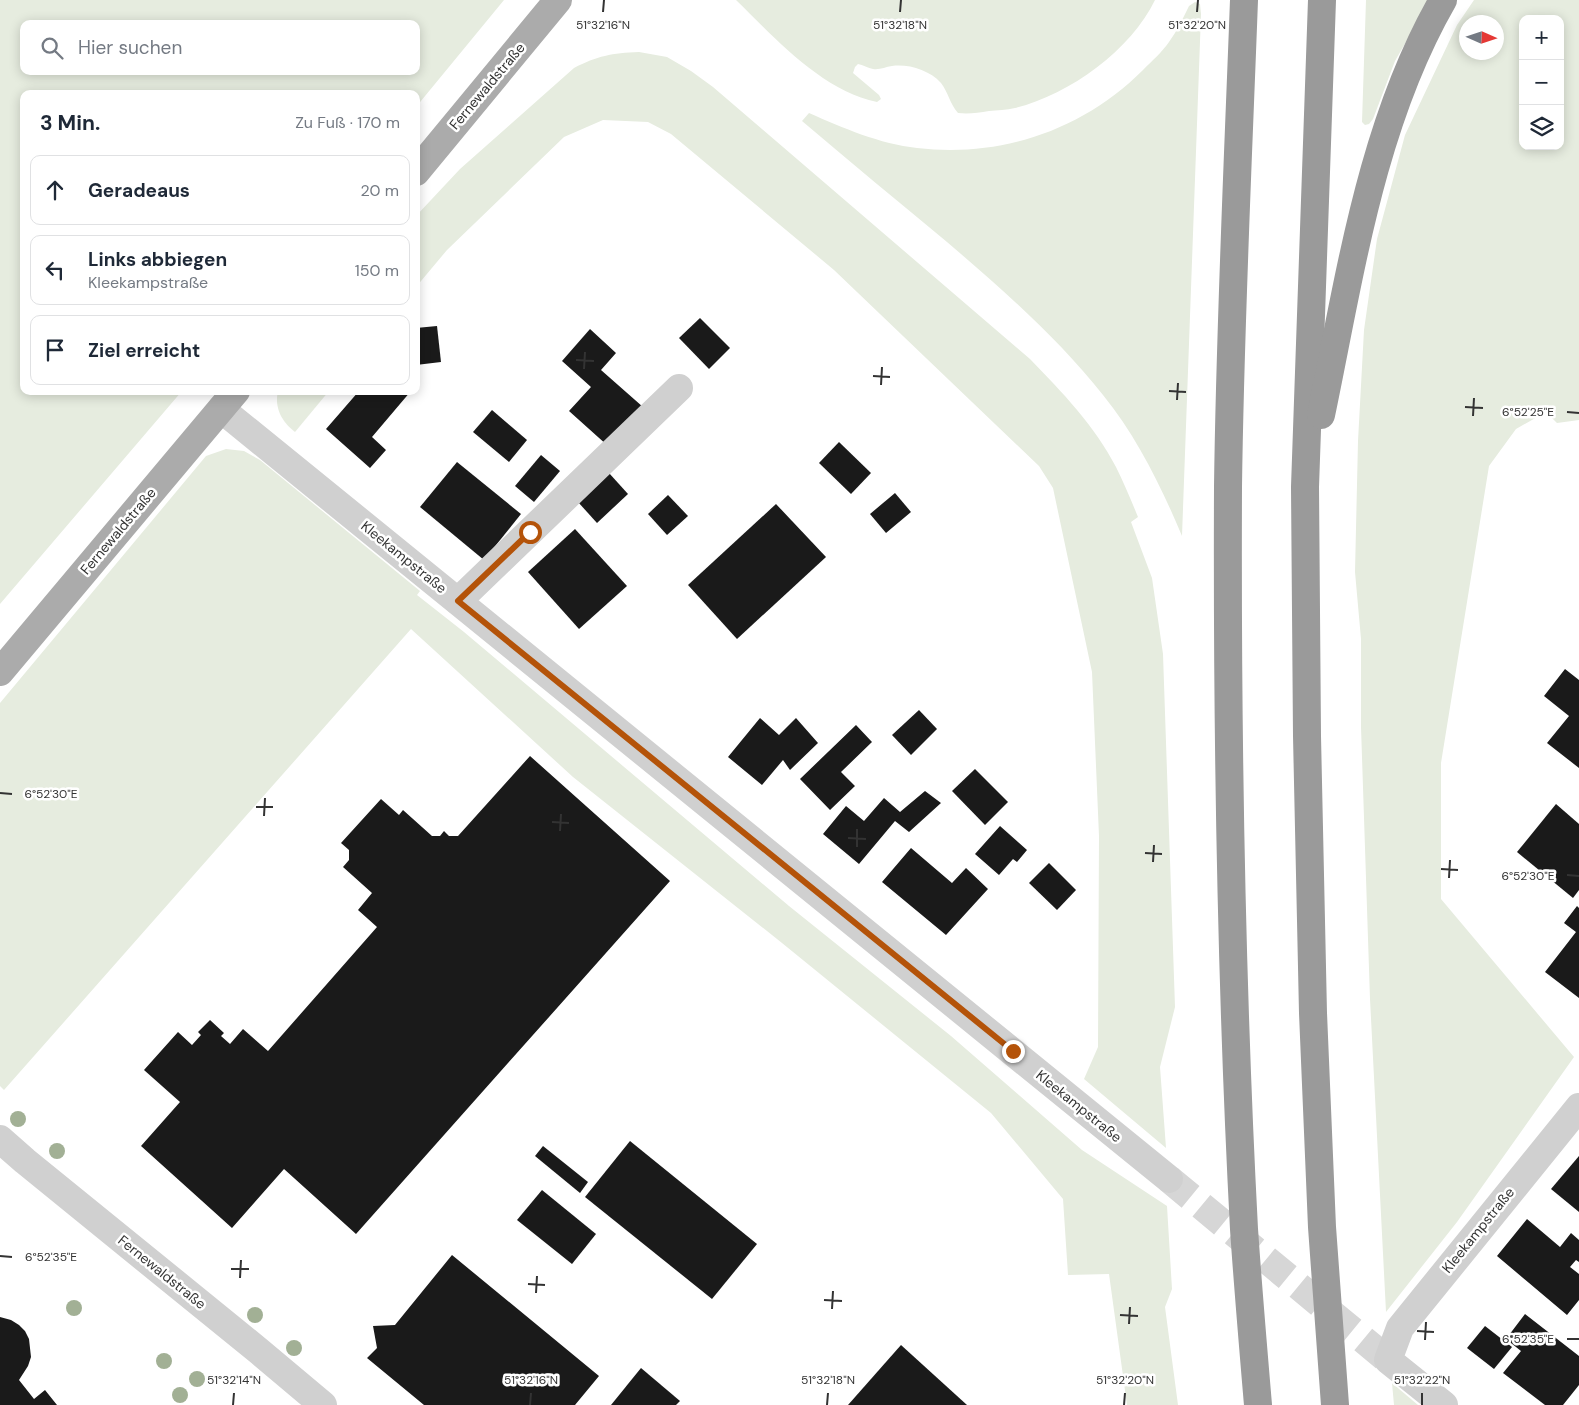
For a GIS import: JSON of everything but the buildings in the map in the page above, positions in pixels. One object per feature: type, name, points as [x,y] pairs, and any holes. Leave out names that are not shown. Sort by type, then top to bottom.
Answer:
[{"type":"highway","points":[[1244,0],[1228,484],[1228,738],[1235,1019],[1244,1230],[1258,1405]]},
{"type":"highway","points":[[1322,0],[1305,487],[1307,736],[1313,1013],[1322,1227],[1335,1405]]},
{"type":"highway","points":[[1305,487],[1362,218],[1387,127],[1408,70],[1443,0]]},
{"type":"main road","name":"Fernewaldstraße","points":[[420,167],[558,0]]},
{"type":"main road","name":"Fernewaldstraße","points":[[0,672],[228,400]]},
{"type":"street","points":[[458,601],[679,388]]},
{"type":"street","name":"Kleekampstraße","points":[[228,400],[458,601],[1169,1179]]},
{"type":"street","name":"Kleekampstraße","points":[[1444,1405],[1388,1360],[1400,1328],[1579,1107]]},
{"type":"street","name":"Fernewaldstraße","points":[[0,1139],[323,1405]]},
{"type":"shaded area","points":[[0,0],[504,0],[420,102],[420,90],[20,90],[20,395],[179,395],[0,604]]},
{"type":"shaded area","points":[[736,0],[1155,0],[1131,36],[1096,68],[1077,81],[1036,102],[1015,108],[977,113],[958,113],[941,83],[936,78],[925,71],[912,67],[892,66],[871,69],[858,64],[855,67],[853,73],[879,95],[881,99],[877,102],[837,87],[800,61]]},
{"type":"shaded area","points":[[1366,0],[1430,0],[1395,61],[1373,119],[1369,124],[1365,125],[1362,122]]},
{"type":"shaded area","points":[[1474,0],[1579,0],[1579,420],[1557,423],[1546,412],[1516,429],[1489,466],[1441,763],[1441,899],[1574,1057],[1457,1222],[1386,1312],[1370,999],[1361,727],[1361,639],[1355,572],[1358,441],[1364,330],[1377,239],[1405,135],[1459,22],[1459,60],[1504,60],[1504,15],[1464,15]]},
{"type":"shaded area","points":[[1195,2],[1200,4],[1201,14],[1182,536],[1157,480],[1127,428],[1086,374],[1029,315],[988,278],[802,121],[809,113],[848,130],[889,143],[917,148],[948,150],[1010,144],[1067,124],[1094,109],[1120,91],[1169,42],[1189,6]]},
{"type":"shaded area","points":[[639,52],[667,57],[713,87],[1030,359],[1066,397],[1088,424],[1108,452],[1119,473],[1138,517],[1131,522],[1152,578],[1163,654],[1175,1007],[1160,1067],[1166,1148],[1084,1079],[1098,1047],[1099,836],[1092,672],[1053,488],[1039,466],[834,270],[671,134],[648,122],[603,120],[564,137],[447,250],[420,282],[420,212],[460,169],[574,68],[605,56]]},
{"type":"shaded area","points":[[277,395],[326,395],[295,432],[286,424],[280,414]]},
{"type":"shaded area","points":[[226,449],[244,451],[260,460],[420,591],[417,595],[464,632],[789,906],[951,1036],[1082,1150],[1167,1206],[1172,1289],[1165,1307],[1178,1405],[1127,1405],[1109,1274],[1068,1275],[1063,1199],[991,1113],[782,943],[573,777],[411,629],[4,1090],[0,1086],[0,703],[206,456]]},
{"type":"shaded area","points":[[1392,1383],[1418,1405],[1394,1405]]},
{"type":"tunnel","points":[[1169,1179],[1388,1360]]},
{"type":"route","points":[[530,532],[458,601],[1013,1051]]}]
